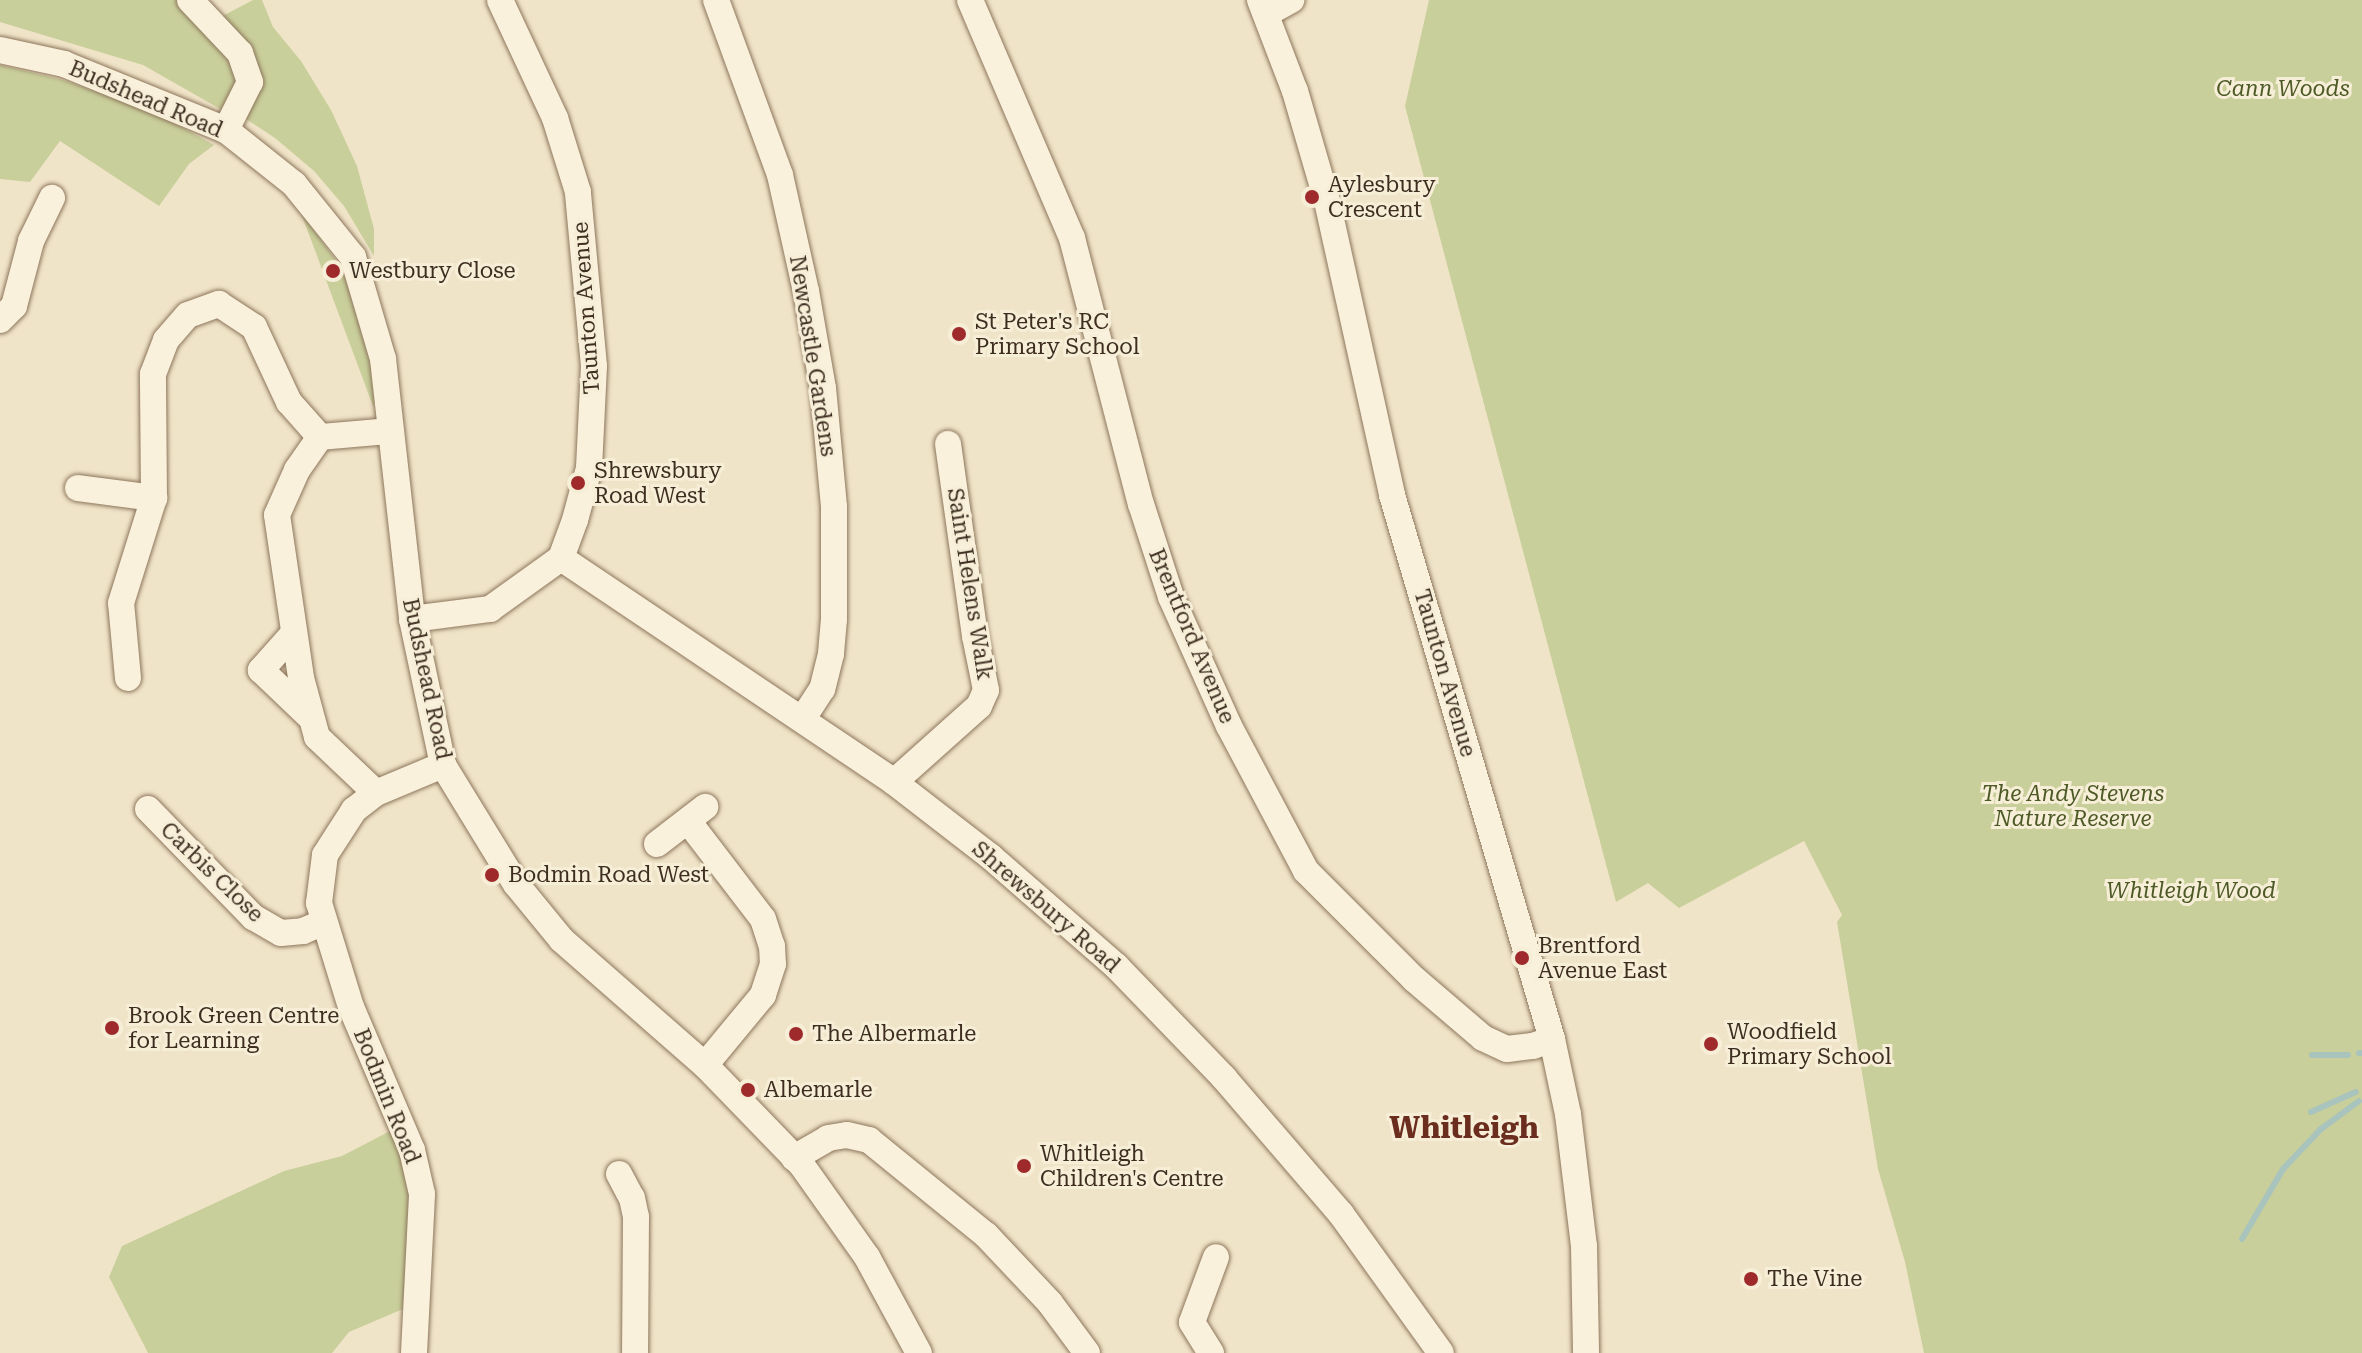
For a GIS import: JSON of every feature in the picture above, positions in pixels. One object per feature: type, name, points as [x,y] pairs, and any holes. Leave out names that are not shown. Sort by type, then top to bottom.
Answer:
[{"type":"street","points":[[190,0],[240,53],[250,82],[226,130]]},
{"type":"street","name":"Taunton Avenue","points":[[500,0],[555,118],[578,192],[594,366],[589,468],[561,558]]},
{"type":"street","name":"Newcastle Gardens","points":[[716,0],[780,175],[806,291],[823,388],[834,507],[834,619],[831,654],[822,689],[803,718]]},
{"type":"street","name":"Brentford Avenue","points":[[970,0],[1072,238],[1141,504],[1171,597],[1229,726],[1306,871],[1414,979],[1483,1038],[1507,1049],[1533,1046],[1552,1039]]},
{"type":"street","points":[[1263,7],[1291,0]]},
{"type":"street","name":"Taunton Avenue","points":[[1263,7],[1295,91],[1327,201],[1392,495],[1552,1039],[1568,1114],[1584,1246],[1586,1353]]},
{"type":"street","name":"Budshead Road","points":[[0,50],[64,64],[226,130],[294,184],[353,257],[383,359],[412,619],[443,765],[516,884],[562,940],[705,1065],[794,1158],[867,1257],[919,1353]]},
{"type":"street","points":[[0,320],[14,306],[31,241],[52,198]]},
{"type":"street","points":[[128,678],[121,603],[154,498],[153,374],[166,340],[188,315],[219,304],[254,327],[289,402],[320,437]]},
{"type":"street","points":[[320,437],[390,431]]},
{"type":"street","points":[[320,437],[297,470],[277,515],[294,633],[317,737],[376,793]]},
{"type":"street","name":"Saint Helens Walk","points":[[894,782],[979,706],[986,690],[973,624],[948,444]]},
{"type":"street","points":[[78,488],[154,498]]},
{"type":"street","points":[[412,619],[490,609],[561,558]]},
{"type":"street","name":"Shrewsbury Road","points":[[561,558],[894,782],[991,857],[1116,966],[1213,1067],[1341,1214],[1441,1353]]},
{"type":"street","points":[[294,633],[261,670],[311,718]]},
{"type":"street","name":"Bodmin Road","points":[[414,1353],[422,1194],[412,1150],[351,1007],[319,903],[325,855],[344,823],[376,793],[443,765]]},
{"type":"street","name":"Carbis Close","points":[[148,809],[253,917],[281,933],[303,931],[324,922]]},
{"type":"street","points":[[657,844],[697,814],[763,919],[772,946],[773,964],[763,995],[705,1065]]},
{"type":"street","points":[[794,1158],[828,1138],[847,1135],[869,1140],[986,1235],[1050,1303],[1087,1353]]},
{"type":"street","points":[[619,1174],[632,1198],[636,1217],[635,1353]]},
{"type":"street","points":[[1211,1353],[1192,1322],[1216,1257]]},
{"type":"green space","points":[[0,0],[185,0],[235,57],[244,82],[229,114],[143,65],[0,22]]},
{"type":"green space","points":[[253,0],[262,0],[273,27],[301,61],[331,110],[357,166],[374,229],[374,256],[344,206],[314,171],[275,138],[240,115],[255,82],[215,20]]},
{"type":"green space","points":[[1429,0],[2362,0],[2362,1353],[1924,1353],[1905,1262],[1878,1169],[1837,922],[1842,915],[1804,841],[1679,908],[1648,883],[1616,902],[1405,106]]},
{"type":"green space","points":[[0,65],[63,80],[156,113],[214,145],[189,164],[159,206],[60,141],[30,182],[0,179]]},
{"type":"green space","points":[[301,213],[341,267],[356,306],[379,395],[373,406]]},
{"type":"green space","points":[[394,1129],[413,1193],[403,1309],[349,1332],[332,1353],[148,1353],[109,1277],[122,1246],[284,1171],[342,1156]]},
{"type":"waterway","points":[[2312,1055],[2348,1055]]},
{"type":"waterway","points":[[2311,1112],[2356,1092]]},
{"type":"waterway","points":[[2242,1239],[2283,1169],[2321,1129],[2359,1101]]},
{"type":"place","name":"Aylesbury Crescent","points":[[1312,197]]},
{"type":"place","name":"Westbury Close","points":[[333,271]]},
{"type":"place","name":"St Peter's RC Primary School","points":[[959,334]]},
{"type":"place","name":"Shrewsbury Road West","points":[[578,483]]},
{"type":"place","name":"Bodmin Road West","points":[[492,875]]},
{"type":"place","name":"Brentford Avenue East","points":[[1522,958]]},
{"type":"place","name":"Brook Green Centre for Learning","points":[[112,1028]]},
{"type":"place","name":"The Albermarle","points":[[796,1034]]},
{"type":"place","name":"Woodfield Primary School","points":[[1711,1044]]},
{"type":"place","name":"Albemarle","points":[[748,1090]]},
{"type":"place","name":"Whitleigh Children's Centre","points":[[1024,1166]]},
{"type":"place","name":"The Vine","points":[[1751,1279]]},
{"type":"district","name":"Whitleigh","points":[[1464,1128]]},
{"type":"park label","name":"Cann Woods","points":[[2283,89]]},
{"type":"park label","name":"The Andy Stevens Nature Reserve","points":[[2073,806]]},
{"type":"park label","name":"Whitleigh Wood","points":[[2191,891]]}]
